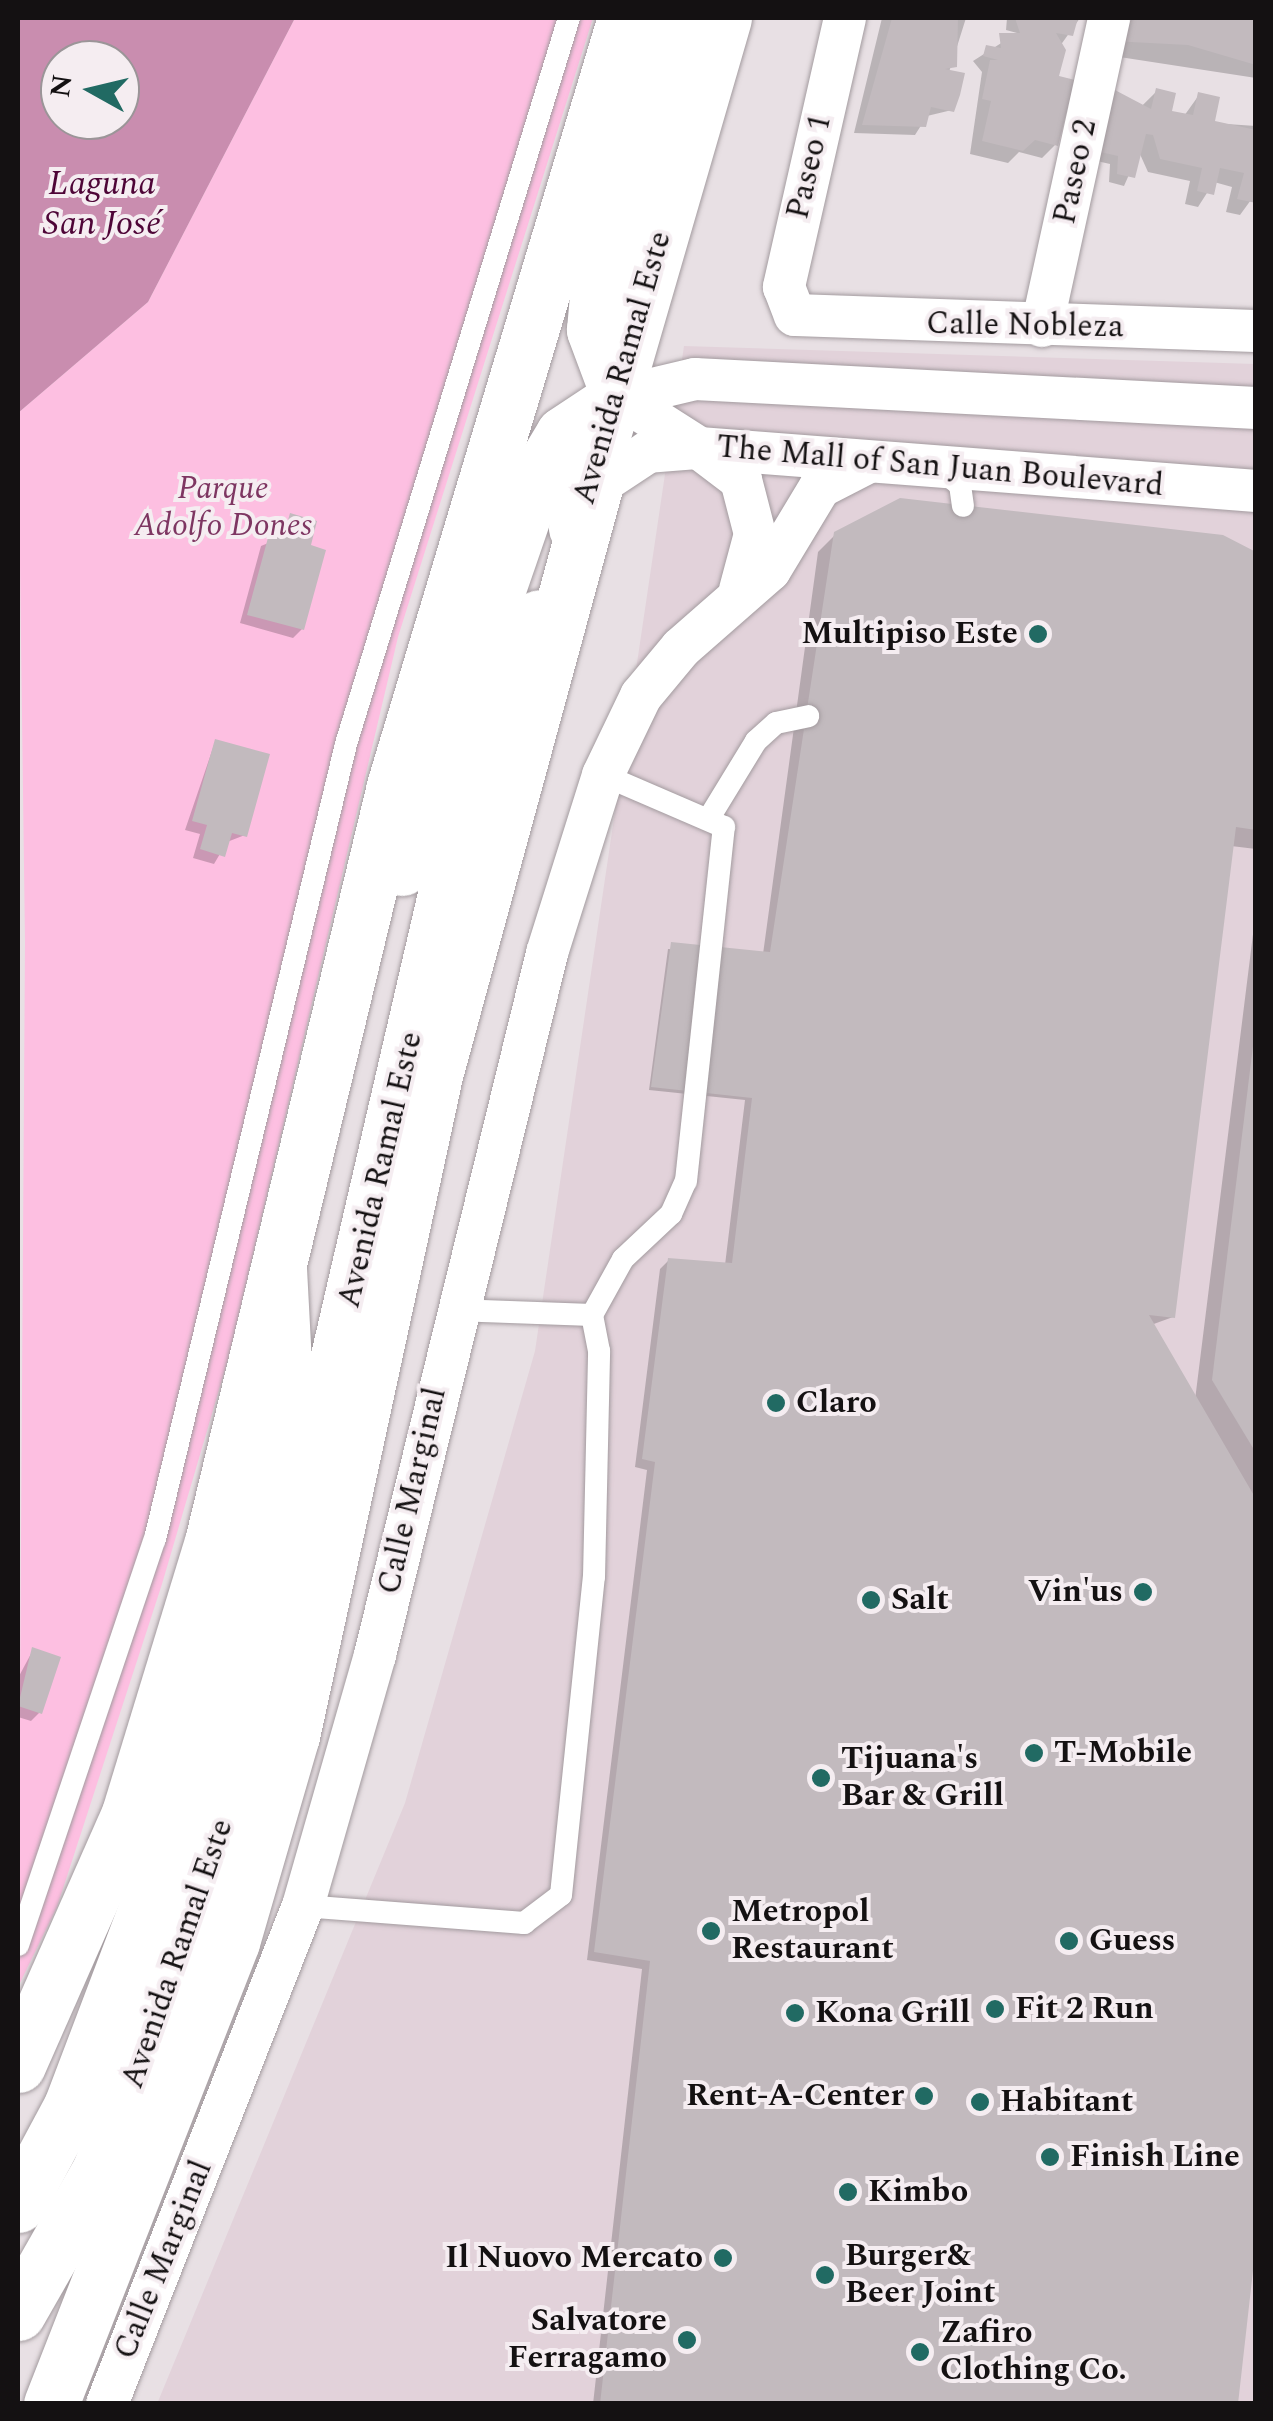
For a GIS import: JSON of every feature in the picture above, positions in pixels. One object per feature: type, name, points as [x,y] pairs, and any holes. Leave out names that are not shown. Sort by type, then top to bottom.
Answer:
[{"type":"main road","points":[[18,2065],[129,1813],[212,1542],[348,972],[514,365],[624,18]]},
{"type":"main road","points":[[348,972],[419,836],[536,479],[563,434],[619,396],[594,330],[597,286],[674,18]]},
{"type":"main road","name":"Avenida Ramal Este","points":[[18,2313],[100,2169],[201,1902],[253,1724],[446,886],[492,739],[595,487],[724,18]]},
{"type":"main road","points":[[51,2404],[232,1942],[282,1770],[435,1075],[595,487]]},
{"type":"main road","points":[[18,2205],[70,2106],[201,1763],[274,1456],[285,1383],[280,1269]]},
{"type":"street","name":"Paseo 1","points":[[795,315],[784,287],[845,18]]},
{"type":"street","name":"Paseo 2","points":[[1042,326],[1109,18]]},
{"type":"street","name":"Calle Nobleza","points":[[795,315],[1256,331]]},
{"type":"street","name":"The Mall of San Juan Boulevard","points":[[619,396],[695,379],[1256,408]]},
{"type":"street","name":"The Mall of San Juan Boulevard","points":[[619,396],[699,448],[1256,491]]},
{"type":"street","points":[[595,487],[648,452],[699,448],[742,480],[754,534],[738,600]]},
{"type":"street","name":"Calle Marginal","points":[[106,2404],[302,1906],[375,1655],[455,1310],[603,775],[641,696],[770,570],[820,487],[867,463]]},
{"type":"lane","points":[[18,1945],[155,1539],[346,744],[569,18]]},
{"type":"lane","points":[[938,468],[960,485],[963,506]]},
{"type":"lane","points":[[709,818],[756,741],[776,723],[808,716]]},
{"type":"lane","points":[[302,1906],[524,1922],[562,1895],[594,1577],[592,1315],[623,1259],[671,1214],[686,1181],[729,851],[724,827],[603,775]]},
{"type":"lane","points":[[455,1310],[592,1315]]},
{"type":"shaded area","points":[[684,346],[1255,364],[1255,2403],[157,2404],[405,1803],[535,1351]]},
{"type":"green space","name":"Parque Adolfo Dones","points":[[295,18],[593,18],[398,637],[229,1356],[162,1584],[57,1907],[18,1987],[25,942],[18,413],[148,302]]},
{"type":"water","name":"Laguna San José","points":[[18,18],[295,18],[148,302],[18,413]]},
{"type":"building","points":[[892,18],[958,18],[957,67],[945,69],[965,73],[960,95],[954,112],[931,107],[926,127],[862,125]]},
{"type":"building","points":[[1015,18],[1078,18],[1073,36],[1056,33],[1066,50],[1059,76],[1075,80],[1058,146],[1035,140],[1023,151],[982,141],[991,101],[982,99],[990,60],[998,60],[983,56],[986,45],[1001,48],[999,33],[1020,33]]},
{"type":"building","points":[[1119,18],[1256,18],[1256,65],[1188,45],[1112,41]]},
{"type":"building","points":[[1156,88],[1176,93],[1172,111],[1193,115],[1198,92],[1220,97],[1215,121],[1256,130],[1256,203],[1237,199],[1244,173],[1220,168],[1214,195],[1197,191],[1202,168],[1160,159],[1153,135],[1146,134],[1135,178],[1117,174],[1118,156],[1096,151],[1113,89],[1151,109]]},
{"type":"building","points":[[900,498],[1223,535],[1256,552],[1256,830],[1236,827],[1175,1318],[1149,1315],[1256,1499],[1256,2244],[1238,2404],[600,2404],[650,1961],[594,1952],[655,1462],[642,1459],[668,1258],[732,1263],[752,1098],[651,1087],[671,942],[770,952],[834,532]]},
{"type":"building","points":[[290,513],[317,521],[311,545],[326,550],[304,630],[247,615],[269,534],[283,538]]},
{"type":"building","points":[[215,739],[270,754],[247,837],[232,833],[225,857],[200,849],[207,825],[192,821]]},
{"type":"building","points":[[1256,1046],[1256,1453],[1212,1380]]},
{"type":"building","points":[[32,1647],[61,1657],[42,1714],[18,1706]]},
{"type":"place","name":"Multipiso Este","points":[[1038,634]]},
{"type":"place","name":"Claro","points":[[776,1403]]},
{"type":"place","name":"Vin'us","points":[[1143,1592]]},
{"type":"place","name":"Salt","points":[[871,1600]]},
{"type":"place","name":"T-Mobile","points":[[1034,1753]]},
{"type":"place","name":"Tijuana's Bar & Grill","points":[[821,1778]]},
{"type":"place","name":"Metropol Restaurant","points":[[711,1931]]},
{"type":"place","name":"Guess","points":[[1069,1941]]},
{"type":"place","name":"Fit 2 Run","points":[[995,2009]]},
{"type":"place","name":"Kona Grill","points":[[795,2013]]},
{"type":"place","name":"Rent-A-Center","points":[[924,2096]]},
{"type":"place","name":"Habitant","points":[[980,2102]]},
{"type":"place","name":"Finish Line","points":[[1050,2157]]},
{"type":"place","name":"Kimbo","points":[[848,2192]]},
{"type":"place","name":"Il Nuovo Mercato","points":[[723,2258]]},
{"type":"place","name":"Burger& Beer Joint","points":[[825,2275]]},
{"type":"place","name":"Salvatore Ferragamo","points":[[687,2340]]},
{"type":"place","name":"Zafiro Clothing Co.","points":[[920,2352]]}]
